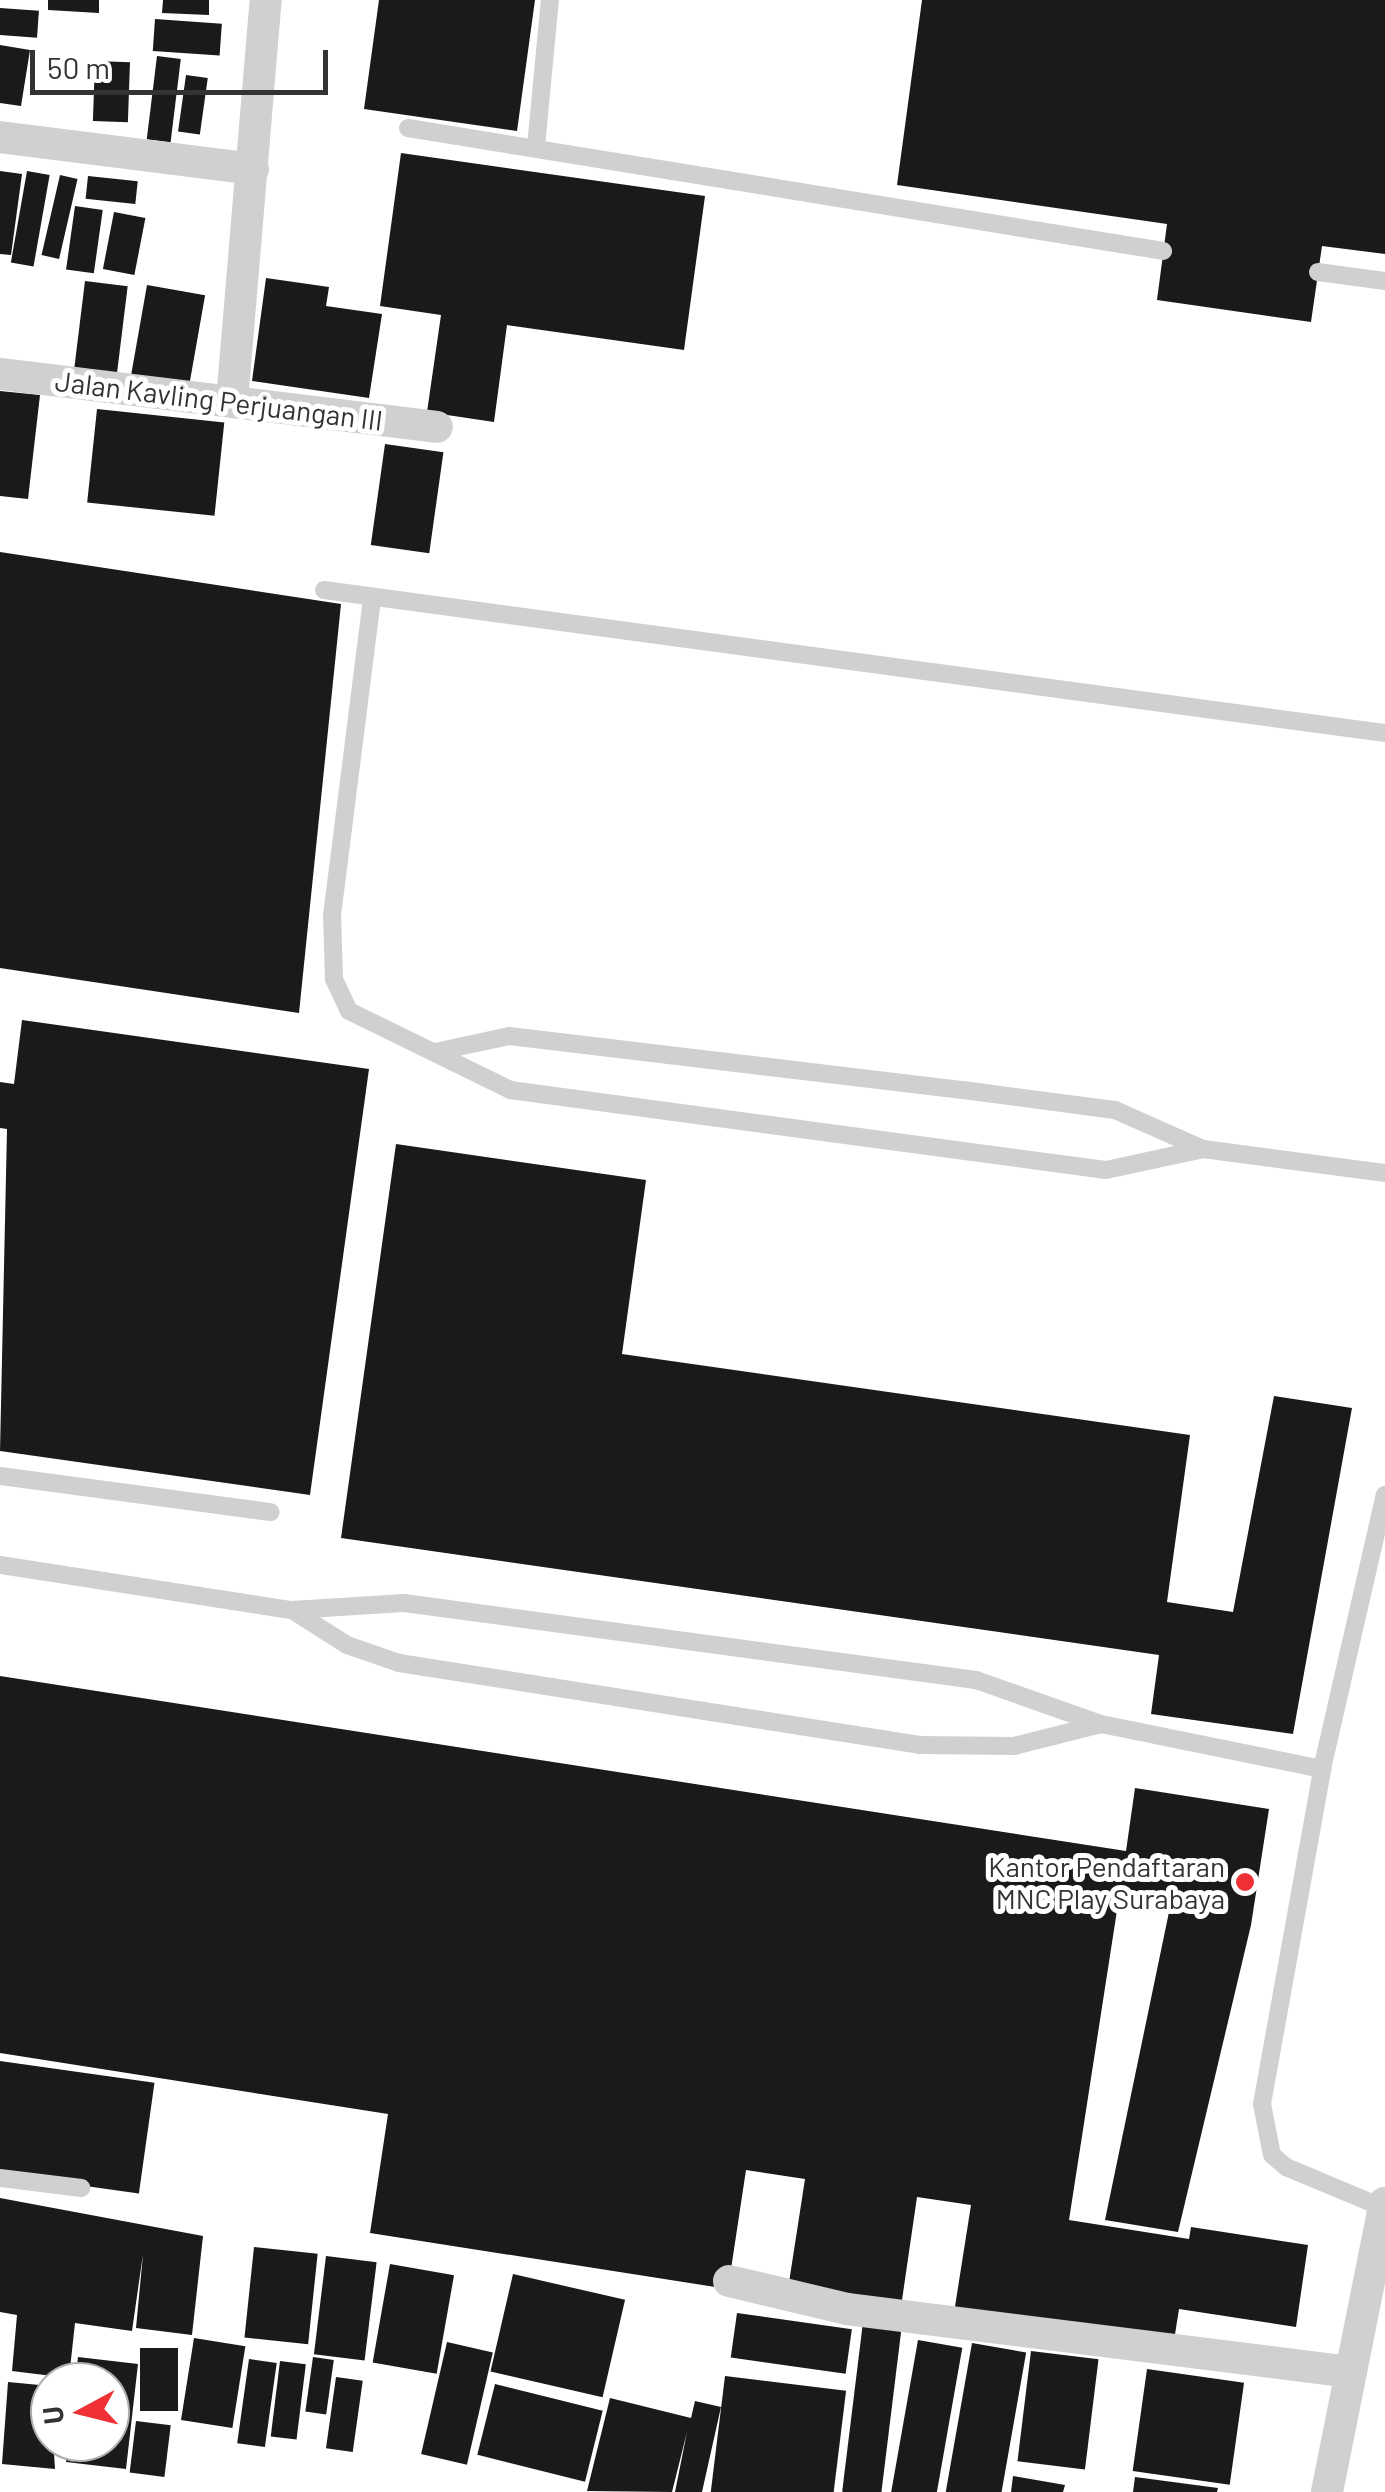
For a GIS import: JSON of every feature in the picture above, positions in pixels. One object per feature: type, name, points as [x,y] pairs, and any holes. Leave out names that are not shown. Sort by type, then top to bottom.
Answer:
[{"type":"street","points":[[232,401],[266,0]]},
{"type":"street","points":[[0,137],[253,169]]},
{"type":"street","name":"Jalan Kavling Perjuangan III","points":[[0,374],[437,427]]},
{"type":"street","points":[[1327,2492],[1384,2206]]},
{"type":"street","points":[[729,2281],[847,2309],[1351,2372]]},
{"type":"lane","points":[[536,147],[550,0]]},
{"type":"lane","points":[[408,128],[1164,251]]},
{"type":"lane","points":[[1318,272],[1385,282]]},
{"type":"lane","points":[[324,590],[1385,733]]},
{"type":"lane","points":[[372,599],[332,915],[334,979],[350,1011],[510,1090],[953,1153],[1106,1170],[1203,1149]]},
{"type":"lane","points":[[434,1052],[510,1036],[963,1090],[1115,1110],[1203,1149],[1385,1173]]},
{"type":"lane","points":[[0,1476],[270,1512]]},
{"type":"lane","points":[[1384,2206],[1286,2167],[1264,2134],[1266,2061],[1322,1768],[1385,1495]]},
{"type":"lane","points":[[0,1566],[292,1610],[404,1603],[976,1680],[1101,1724],[1322,1768]]},
{"type":"lane","points":[[292,1610],[346,1645],[399,1662],[920,1745],[1014,1746],[1101,1724]]},
{"type":"lane","points":[[0,2178],[81,2188]]},
{"type":"building","points":[[48,0],[99,0],[99,13],[48,10]]},
{"type":"building","points":[[163,0],[209,0],[209,15],[162,13]]},
{"type":"building","points":[[379,0],[535,0],[517,131],[364,109]]},
{"type":"building","points":[[922,0],[1385,0],[1385,254],[1322,246],[1311,322],[1157,300],[1167,224],[897,185]]},
{"type":"building","points":[[0,8],[39,11],[37,38],[0,35]]},
{"type":"building","points":[[155,19],[222,24],[220,56],[153,51]]},
{"type":"building","points":[[0,45],[30,50],[21,106],[0,103]]},
{"type":"building","points":[[157,56],[181,59],[171,142],[147,139]]},
{"type":"building","points":[[95,61],[130,62],[128,122],[93,121]]},
{"type":"building","points":[[186,75],[208,78],[200,135],[178,131]]},
{"type":"building","points":[[401,153],[705,196],[684,350],[507,325],[494,422],[427,412],[441,315],[380,306]]},
{"type":"building","points":[[0,171],[22,174],[11,255],[0,254]]},
{"type":"building","points":[[27,171],[50,175],[34,267],[11,263]]},
{"type":"building","points":[[60,175],[78,179],[59,259],[42,255]]},
{"type":"building","points":[[88,176],[138,181],[135,204],[86,199]]},
{"type":"building","points":[[75,206],[103,210],[94,273],[66,269]]},
{"type":"building","points":[[114,212],[145,218],[134,275],[103,269]]},
{"type":"building","points":[[266,278],[329,287],[326,306],[382,314],[369,398],[252,381]]},
{"type":"building","points":[[85,281],[128,286],[117,376],[74,370]]},
{"type":"building","points":[[147,285],[205,295],[189,389],[131,379]]},
{"type":"building","points":[[0,391],[40,395],[28,499],[0,496]]},
{"type":"building","points":[[97,409],[224,422],[214,516],[87,502]]},
{"type":"building","points":[[385,444],[443,452],[429,553],[371,545]]},
{"type":"building","points":[[0,552],[341,604],[299,1013],[0,968]]},
{"type":"building","points":[[22,1020],[369,1069],[310,1495],[0,1451],[7,1129],[0,1128],[0,1082],[14,1084]]},
{"type":"building","points":[[396,1144],[646,1180],[622,1354],[1190,1435],[1167,1602],[1233,1612],[1274,1396],[1352,1408],[1293,1734],[1151,1714],[1159,1655],[341,1538]]},
{"type":"building","points":[[0,1676],[1126,1851],[1135,1788],[1269,1809],[1251,1925],[1178,2232],[1105,2220],[1169,1912],[1118,1904],[1069,2220],[1189,2239],[1191,2227],[1308,2245],[1296,2327],[1179,2309],[1173,2347],[954,2313],[971,2205],[917,2197],[901,2307],[788,2289],[805,2179],[746,2170],[728,2289],[370,2233],[388,2114],[0,2053]]},
{"type":"building","points":[[0,2061],[154,2083],[139,2194],[0,2174]]},
{"type":"building","points":[[0,2198],[203,2236],[192,2335],[136,2328],[143,2254],[132,2331],[75,2323],[71,2362],[30,2362],[30,2373],[12,2371],[17,2315],[0,2312]]},
{"type":"building","points":[[254,2247],[318,2254],[308,2344],[244,2338]]},
{"type":"building","points":[[326,2256],[377,2262],[365,2360],[314,2354]]},
{"type":"building","points":[[390,2264],[454,2275],[437,2374],[373,2362]]},
{"type":"building","points":[[513,2274],[625,2300],[603,2397],[491,2371]]},
{"type":"building","points":[[737,2313],[852,2329],[846,2374],[731,2358]]},
{"type":"building","points":[[863,2322],[902,2327],[881,2492],[842,2492]]},
{"type":"building","points":[[194,2338],[245,2346],[232,2428],[181,2420]]},
{"type":"building","points":[[918,2340],[962,2348],[937,2492],[891,2492]]},
{"type":"building","points":[[447,2342],[493,2353],[467,2465],[421,2454]]},
{"type":"building","points":[[972,2343],[1026,2353],[1002,2492],[946,2492]]},
{"type":"building","points":[[140,2348],[178,2348],[178,2411],[140,2411]]},
{"type":"building","points":[[1031,2351],[1098,2359],[1085,2469],[1017,2461]]},
{"type":"building","points":[[78,2357],[121,2362],[77,2362]]},
{"type":"building","points":[[313,2357],[334,2360],[326,2414],[305,2411]]},
{"type":"building","points":[[249,2359],[277,2363],[265,2447],[237,2443]]},
{"type":"building","points":[[280,2361],[306,2364],[297,2440],[271,2436]]},
{"type":"building","points":[[130,2363],[138,2364],[130,2434]]},
{"type":"building","points":[[1147,2369],[1244,2383],[1230,2485],[1133,2471]]},
{"type":"building","points":[[725,2376],[846,2391],[834,2492],[711,2492]]},
{"type":"building","points":[[336,2377],[363,2381],[353,2452],[326,2448]]},
{"type":"building","points":[[8,2382],[30,2384],[30,2462],[55,2462],[55,2469],[2,2464]]},
{"type":"building","points":[[495,2384],[603,2411],[585,2482],[477,2455]]},
{"type":"building","points":[[610,2398],[691,2418],[695,2401],[721,2407],[702,2492],[675,2492],[687,2432],[672,2492],[587,2491]]},
{"type":"building","points":[[136,2421],[171,2425],[164,2477],[130,2473]]},
{"type":"building","points":[[66,2462],[127,2462],[126,2469]]},
{"type":"building","points":[[1013,2476],[1065,2485],[1063,2492],[1011,2492]]},
{"type":"building","points":[[1135,2477],[1218,2488],[1217,2492],[1133,2492]]},
{"type":"place","name":"Kantor Pendaftaran MNC Play Surabaya","points":[[1245,1882]]}]
